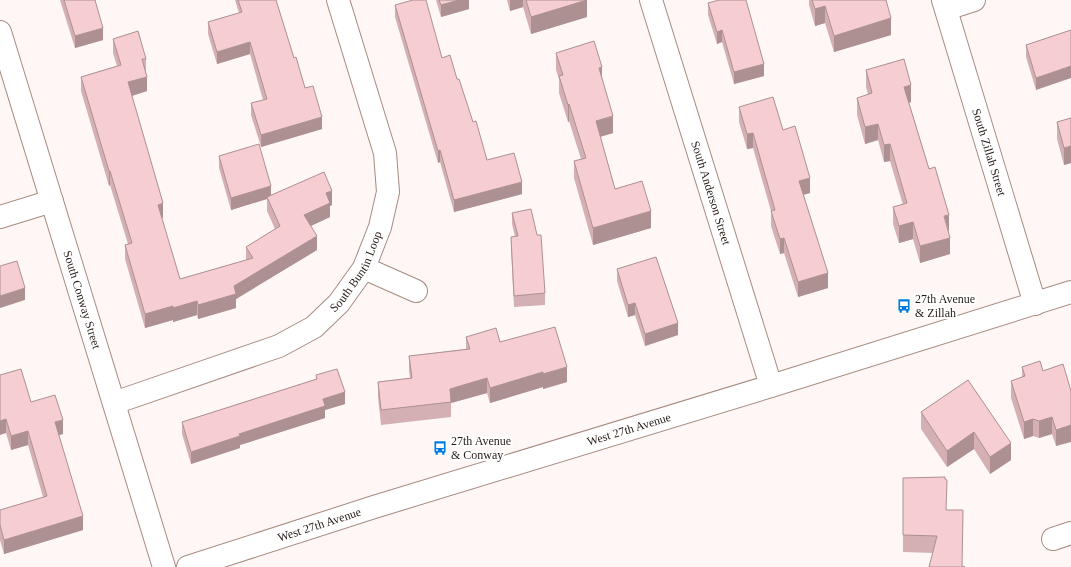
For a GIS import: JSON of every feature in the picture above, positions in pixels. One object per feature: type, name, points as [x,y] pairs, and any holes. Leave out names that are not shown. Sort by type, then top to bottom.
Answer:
[{"type":"street","name":"South Buntin Loop","points":[[114,403],[279,346],[307,331],[314,327],[339,303],[364,268],[380,227],[388,192],[385,153],[338,0]]},
{"type":"street","name":"South Anderson Street","points":[[651,0],[771,386]]},
{"type":"street","points":[[945,4],[974,0]]},
{"type":"street","name":"South Zillah Street","points":[[945,4],[1035,304]]},
{"type":"street","name":"South Conway Street","points":[[0,32],[164,567]]},
{"type":"street","points":[[0,217],[52,201]]},
{"type":"street","points":[[364,268],[416,291]]},
{"type":"street","name":"West 27th Avenue","points":[[188,567],[374,507],[771,386],[1071,292]]},
{"type":"building","points":[[64,0],[95,0],[103,28],[75,36]]},
{"type":"building","points":[[238,0],[276,0],[305,88],[313,86],[322,117],[261,135],[251,103],[267,99],[250,42],[217,52],[208,22],[242,12]]},
{"type":"building","points":[[413,0],[426,0],[442,58],[450,55],[473,122],[476,121],[487,160],[514,153],[522,182],[454,200],[395,5]]},
{"type":"building","points":[[439,0],[459,0],[441,5]]},
{"type":"building","points":[[526,0],[587,0],[531,17]]},
{"type":"building","points":[[719,0],[746,0],[764,64],[734,72],[722,30],[717,32],[708,3]]},
{"type":"building","points":[[812,0],[886,0],[891,18],[834,36],[825,6],[815,9]]},
{"type":"building","points":[[1071,30],[1071,66],[1036,78],[1026,45]]},
{"type":"building","points":[[138,31],[146,59],[142,59],[147,77],[128,82],[163,203],[158,205],[180,279],[253,258],[246,247],[280,226],[267,197],[324,172],[332,191],[326,193],[330,203],[304,215],[317,236],[234,286],[236,294],[198,305],[197,301],[145,314],[125,245],[132,243],[81,77],[121,65],[113,39]]},
{"type":"building","points":[[594,41],[602,67],[599,68],[613,116],[596,121],[615,189],[642,181],[651,211],[593,228],[574,161],[586,158],[559,76],[563,75],[556,53]]},
{"type":"building","points":[[904,59],[911,85],[904,87],[929,169],[935,167],[949,215],[944,216],[950,238],[920,246],[913,222],[899,226],[893,207],[907,203],[890,144],[884,145],[878,124],[865,127],[857,98],[872,93],[866,70]]},
{"type":"building","points":[[773,97],[783,130],[795,126],[810,178],[799,181],[828,273],[798,282],[784,238],[780,239],[771,211],[775,210],[753,133],[747,134],[739,107]]},
{"type":"building","points":[[1071,118],[1071,146],[1064,148],[1057,122]]},
{"type":"building","points":[[259,144],[271,186],[231,198],[219,156]]},
{"type":"building","points":[[531,209],[537,235],[541,235],[545,293],[514,296],[511,237],[518,236],[512,213]]},
{"type":"building","points":[[656,257],[678,323],[645,334],[635,303],[628,305],[617,269]]},
{"type":"building","points":[[17,261],[25,288],[0,296],[0,266]]},
{"type":"building","points":[[555,327],[567,367],[543,374],[543,372],[490,388],[487,378],[450,389],[451,402],[381,410],[378,382],[412,378],[409,356],[470,349],[466,337],[496,328],[500,342]]},
{"type":"building","points":[[1040,361],[1043,371],[1063,364],[1071,391],[1071,425],[1056,430],[1052,417],[1039,421],[1033,419],[1024,422],[1011,381],[1025,376],[1022,367]]},
{"type":"building","points":[[21,369],[31,402],[55,395],[63,420],[55,422],[83,516],[4,540],[0,525],[0,510],[47,496],[28,431],[11,436],[6,419],[0,421],[0,375]]},
{"type":"building","points":[[337,369],[345,392],[323,399],[325,406],[239,434],[240,436],[191,452],[182,422],[317,379],[316,375]]},
{"type":"building","points":[[968,380],[1011,443],[990,457],[974,432],[947,451],[921,412]]},
{"type":"building","points":[[945,477],[947,480],[946,510],[963,510],[962,566],[965,567],[929,567],[937,536],[903,535],[903,478]]},
{"type":"place","name":"27th Avenue & Zillah","points":[[904,306]]},
{"type":"place","name":"27th Avenue & Conway","points":[[440,448]]}]
